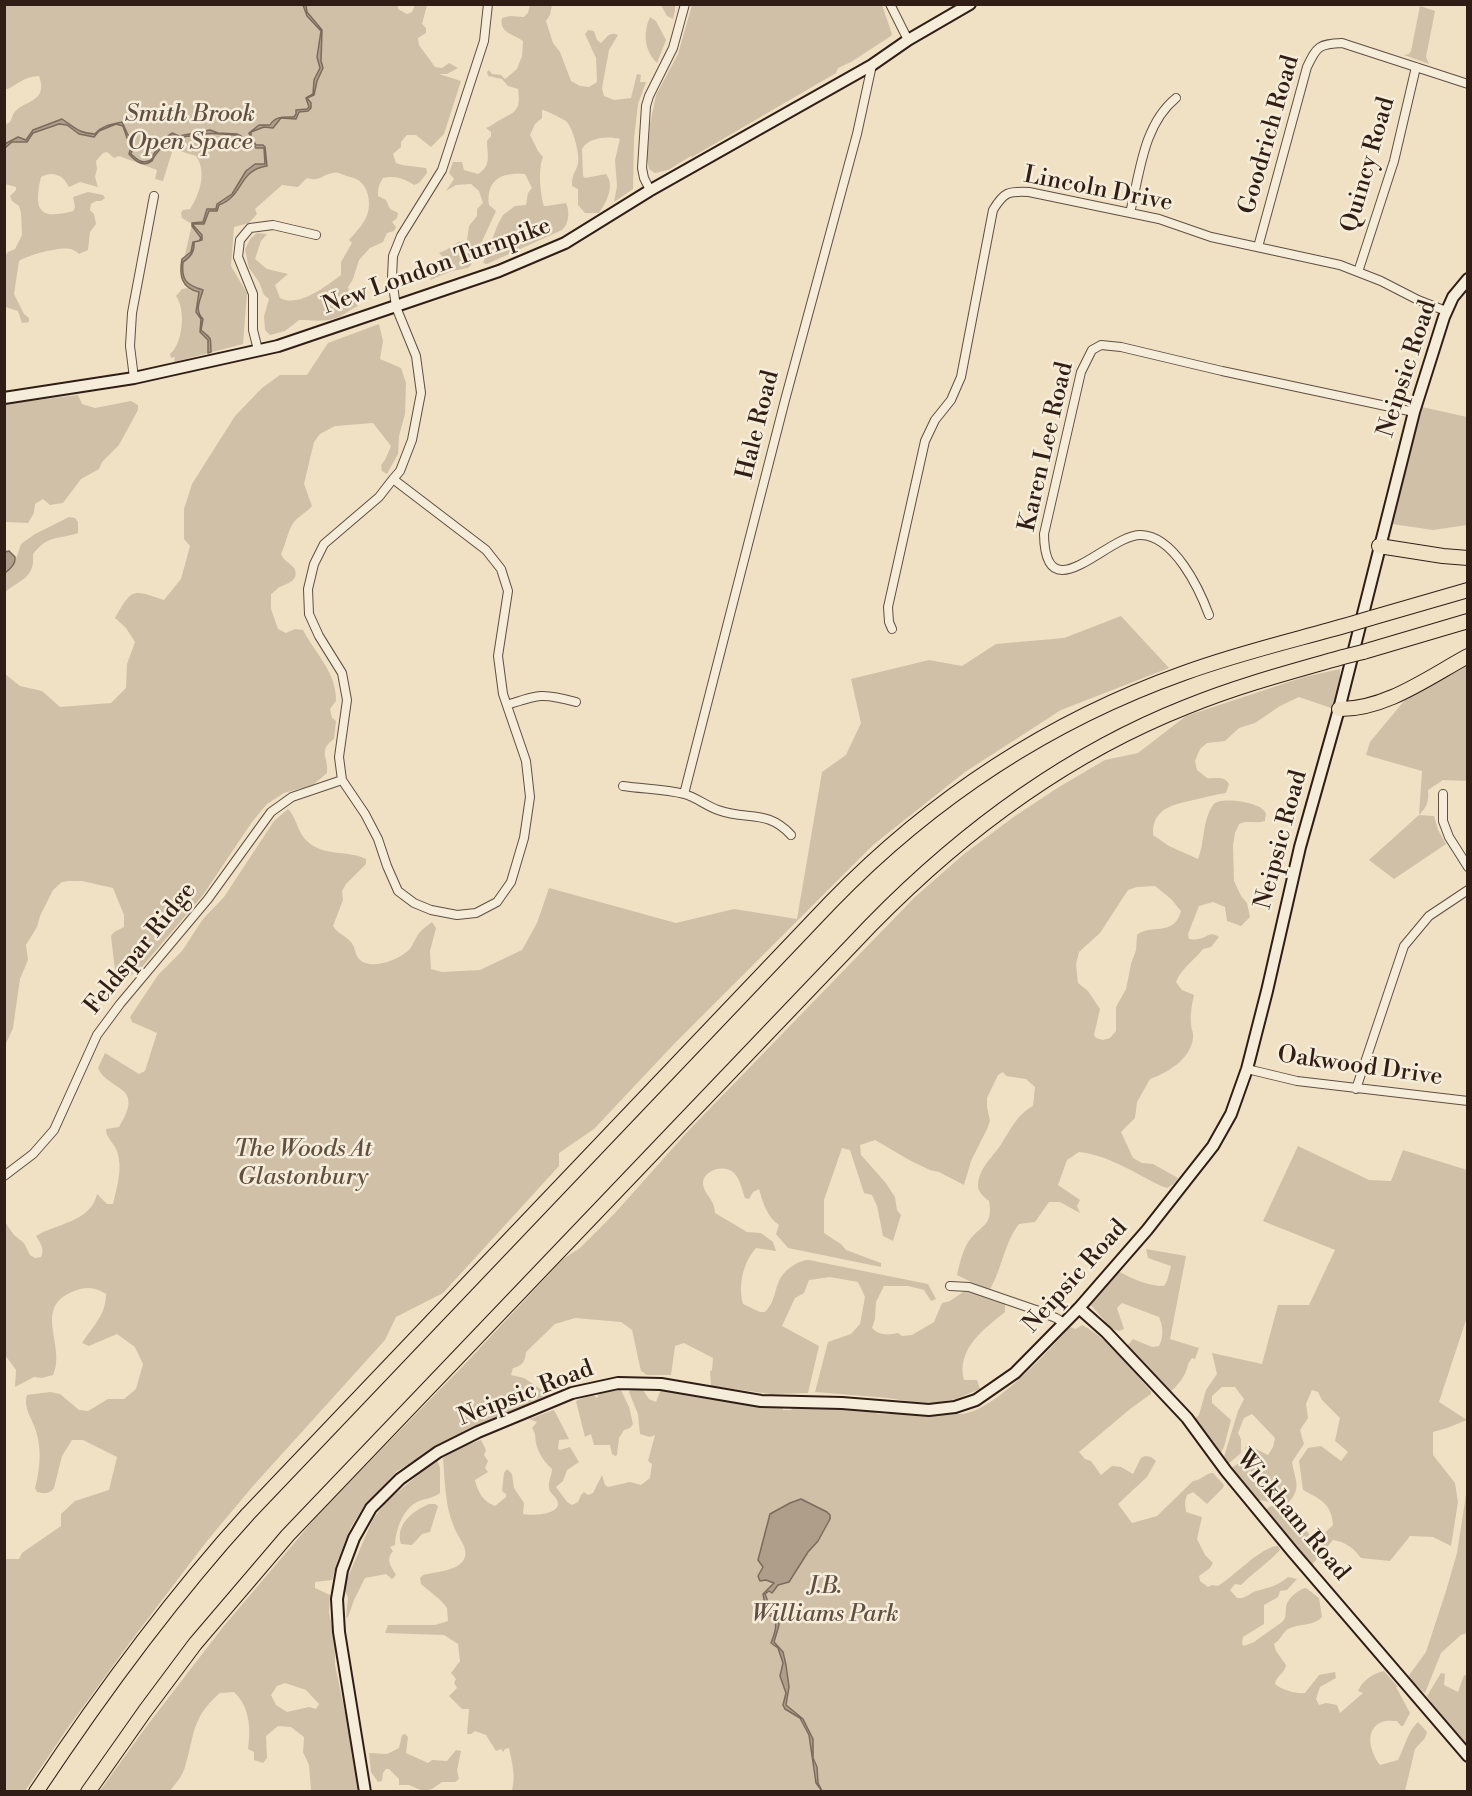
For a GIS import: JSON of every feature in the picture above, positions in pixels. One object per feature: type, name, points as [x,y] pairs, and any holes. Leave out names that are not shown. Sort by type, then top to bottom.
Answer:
[{"type":"highway","points":[[1379,546],[1406,552],[1467,558]]},
{"type":"highway","points":[[36,1791],[140,1642],[193,1576],[248,1514],[838,895],[890,845],[945,800],[1000,762],[1090,712],[1193,669],[1467,590]]},
{"type":"highway","points":[[88,1791],[195,1644],[300,1521],[871,925],[933,864],[973,830],[1072,762],[1119,737],[1207,699],[1467,621]]},
{"type":"highway","points":[[1339,709],[1364,707],[1394,696],[1467,656]]},
{"type":"street","points":[[393,479],[486,550],[501,569],[508,591],[498,656],[503,694],[526,761],[530,797],[524,838],[511,882],[497,902],[476,913],[457,915],[431,910],[414,903],[398,891],[378,839],[365,814],[342,780],[339,757],[347,700],[342,673],[319,636],[309,614],[308,589],[314,564],[324,544],[379,497],[393,479],[400,471],[412,440],[421,393],[416,356],[396,307],[392,278],[393,256],[401,236],[442,170],[484,41],[488,4]]},
{"type":"street","points":[[650,190],[642,168],[646,106],[654,83],[673,48],[685,4]]},
{"type":"street","points":[[890,4],[908,40]]},
{"type":"street","name":"New London Turnpike","points":[[4,398],[134,378],[278,346],[499,271],[565,243],[650,190],[872,65],[908,40],[970,4]]},
{"type":"street","name":"Goodrich Road","points":[[1258,247],[1307,67],[1315,50],[1324,44],[1342,43],[1467,84]]},
{"type":"street","name":"Hale Road","points":[[684,794],[785,400],[857,134],[872,65]]},
{"type":"street","name":"Quincy Road","points":[[1358,272],[1394,161],[1416,67]]},
{"type":"street","points":[[1130,213],[1149,135],[1157,118],[1176,98]]},
{"type":"street","name":"Lincoln Drive","points":[[892,629],[888,607],[925,441],[935,420],[951,400],[961,377],[993,210],[1000,197],[1011,192],[1029,192],[1159,219],[1211,237],[1340,265],[1446,311]]},
{"type":"street","points":[[134,378],[130,346],[132,313],[154,196]]},
{"type":"street","points":[[258,350],[253,330],[252,294],[238,257],[240,240],[250,228],[273,225],[316,235]]},
{"type":"street","name":"Neipsic Road","points":[[365,1791],[339,1632],[337,1605],[339,1586],[346,1556],[367,1515],[390,1487],[416,1467],[454,1443],[548,1402],[582,1390],[618,1383],[662,1384],[761,1401],[842,1403],[929,1410],[955,1407],[976,1400],[1005,1382],[1027,1363],[1079,1308],[1137,1242],[1213,1146],[1231,1114],[1247,1069],[1300,847],[1339,709],[1414,411],[1446,311],[1467,279]]},
{"type":"street","name":"Karen Lee Road","points":[[1209,615],[1201,594],[1180,559],[1160,540],[1142,535],[1126,537],[1073,570],[1060,570],[1051,564],[1044,553],[1044,534],[1080,372],[1092,350],[1101,345],[1121,347],[1222,371],[1414,411]]},
{"type":"street","points":[[507,705],[537,695],[555,696],[576,702]]},
{"type":"street","name":"Feldspar Ridge","points":[[4,1176],[33,1154],[54,1130],[97,1035],[208,899],[271,812],[292,797],[342,780]]},
{"type":"street","points":[[623,786],[684,794],[718,810],[742,816],[768,818],[781,824],[791,835]]},
{"type":"street","points":[[1443,794],[1443,821],[1449,837],[1467,867]]},
{"type":"street","points":[[1356,1089],[1404,946],[1429,916],[1467,890]]},
{"type":"street","name":"Oakwood Drive","points":[[1247,1069],[1297,1081],[1467,1101]]},
{"type":"street","points":[[950,1286],[969,1287],[1036,1310],[1064,1323]]},
{"type":"street","name":"Wickham Road","points":[[1079,1308],[1106,1332],[1187,1418],[1226,1471],[1279,1535],[1467,1756]]},
{"type":"green space","name":"Smith Brook Open Space","points":[[398,4],[398,9],[407,14],[412,12],[415,5],[427,5],[422,24],[426,28],[426,33],[418,38],[419,45],[435,67],[442,68],[449,63],[458,68],[447,74],[439,74],[461,81],[444,134],[431,147],[416,135],[407,135],[401,142],[401,147],[393,154],[396,163],[426,168],[427,173],[419,183],[414,185],[396,177],[383,178],[378,196],[386,200],[390,209],[398,213],[397,218],[392,222],[396,227],[394,231],[387,233],[383,242],[370,248],[359,260],[348,287],[350,295],[358,306],[331,320],[299,320],[285,331],[270,335],[265,330],[264,316],[269,299],[264,295],[259,282],[249,268],[245,249],[251,238],[257,233],[267,234],[261,241],[255,259],[267,269],[288,274],[275,285],[280,298],[295,300],[304,298],[341,275],[341,262],[352,243],[349,240],[364,221],[369,206],[365,187],[356,179],[339,173],[318,179],[307,178],[298,187],[282,185],[255,209],[257,214],[249,223],[234,227],[231,266],[247,293],[243,344],[174,362],[175,357],[171,358],[170,354],[178,342],[182,326],[181,309],[176,296],[182,289],[193,290],[181,272],[192,224],[182,218],[181,213],[183,210],[190,209],[194,203],[202,175],[196,156],[173,149],[163,181],[155,179],[157,170],[119,156],[114,158],[107,152],[96,161],[95,177],[98,187],[80,182],[69,187],[64,180],[54,174],[41,177],[38,197],[41,209],[45,213],[61,214],[73,211],[75,207],[73,197],[88,192],[103,195],[105,198],[91,204],[90,210],[94,214],[96,224],[90,232],[88,250],[79,254],[66,248],[52,250],[19,261],[14,294],[24,314],[29,318],[29,322],[22,323],[18,311],[5,307],[5,256],[15,249],[22,235],[19,206],[12,201],[10,196],[16,187],[5,184],[5,148],[12,142],[29,140],[33,133],[41,130],[33,130],[26,140],[19,137],[5,144],[5,125],[10,122],[18,109],[38,96],[41,85],[39,76],[34,76],[5,90],[5,5]]},
{"type":"green space","points":[[530,5],[552,5],[546,21],[553,43],[560,52],[571,81],[580,86],[589,87],[597,82],[596,58],[585,34],[588,30],[594,31],[597,40],[601,43],[610,34],[618,35],[609,50],[602,88],[604,96],[614,100],[631,98],[637,74],[641,75],[640,82],[646,82],[638,104],[634,139],[633,189],[614,202],[617,186],[615,160],[620,139],[605,138],[589,142],[582,149],[583,176],[585,178],[606,174],[610,188],[605,204],[599,213],[585,213],[578,205],[578,189],[572,186],[578,159],[572,130],[567,122],[542,110],[542,118],[535,124],[530,135],[543,157],[540,168],[541,195],[544,206],[566,203],[568,217],[566,224],[562,230],[487,264],[483,263],[503,215],[515,206],[526,205],[528,193],[532,188],[525,174],[503,176],[493,183],[490,189],[489,205],[496,211],[471,265],[430,280],[434,270],[449,263],[439,253],[458,242],[467,241],[469,226],[477,216],[477,209],[483,203],[479,191],[471,184],[456,185],[446,191],[454,179],[449,173],[453,162],[462,162],[464,170],[478,174],[482,171],[487,163],[487,141],[491,136],[491,132],[486,128],[517,108],[518,89],[508,86],[502,79],[488,76],[487,72],[489,70],[492,74],[501,75],[505,79],[517,69],[522,56],[523,41],[505,30],[502,18],[524,17]]},
{"type":"green space","points":[[661,5],[675,5],[673,19],[667,16]]},
{"type":"green space","points":[[692,5],[882,5],[892,34],[851,62],[838,68],[836,73],[692,157],[668,170],[655,173],[649,169],[647,160],[650,124],[656,95],[678,54]]},
{"type":"green space","points":[[1420,6],[1435,11],[1426,57],[1429,64],[1404,55],[1411,51]]},
{"type":"green space","points":[[650,17],[656,21],[666,40],[657,63],[649,53],[646,41],[646,29]]},
{"type":"green space","points":[[379,324],[383,341],[380,359],[401,368],[406,383],[405,414],[399,436],[398,454],[387,474],[382,471],[381,465],[391,446],[373,423],[335,426],[320,434],[314,442],[304,484],[312,506],[294,522],[281,554],[294,568],[295,576],[271,594],[271,609],[278,629],[286,633],[295,629],[303,630],[333,681],[336,701],[330,709],[332,718],[336,721],[334,739],[325,751],[327,773],[313,785],[284,793],[267,804],[252,822],[203,895],[142,967],[121,983],[116,979],[111,936],[124,927],[124,915],[113,888],[82,881],[62,882],[53,890],[37,927],[26,945],[28,960],[20,979],[13,1028],[5,1046],[5,674],[20,686],[42,691],[60,707],[111,703],[126,688],[127,664],[135,642],[126,628],[115,618],[130,596],[139,593],[164,600],[181,579],[190,546],[184,539],[184,509],[192,484],[235,416],[262,388],[280,375],[307,375],[328,343]]},
{"type":"green space","points":[[78,395],[82,404],[95,408],[131,401],[138,405],[138,410],[119,445],[102,462],[99,469],[81,479],[63,503],[50,505],[43,499],[35,504],[34,513],[28,523],[5,522],[5,404]]},
{"type":"green space","points":[[1422,407],[1467,417],[1467,525],[1433,530],[1392,524],[1396,499]]},
{"type":"green space","points":[[69,517],[75,518],[78,522],[78,533],[44,543],[33,554],[32,568],[26,577],[5,592],[5,573],[15,562],[21,544],[35,534]]},
{"type":"green space","name":"The Woods At Glastonbury","points":[[1121,616],[1169,668],[1061,710],[965,772],[873,845],[675,1043],[594,1129],[559,1153],[559,1166],[443,1293],[396,1317],[385,1340],[253,1486],[207,1541],[131,1641],[25,1791],[5,1791],[5,1559],[19,1559],[22,1553],[61,1526],[61,1514],[75,1501],[109,1490],[117,1457],[83,1440],[72,1440],[62,1456],[54,1488],[47,1493],[37,1492],[35,1488],[40,1452],[36,1431],[27,1409],[27,1395],[50,1392],[60,1394],[79,1410],[88,1411],[108,1399],[124,1399],[136,1389],[143,1364],[135,1347],[117,1334],[89,1346],[82,1343],[104,1308],[106,1294],[95,1289],[83,1288],[61,1298],[55,1307],[52,1317],[56,1352],[53,1375],[42,1378],[34,1377],[15,1387],[16,1370],[5,1355],[5,1222],[14,1235],[24,1243],[30,1255],[35,1258],[41,1257],[42,1249],[36,1236],[81,1216],[94,1203],[97,1194],[107,1204],[113,1204],[119,1177],[119,1158],[106,1129],[119,1127],[129,1103],[123,1090],[103,1076],[98,1068],[105,1053],[139,1074],[145,1071],[157,1033],[132,1022],[130,1017],[158,975],[182,951],[203,919],[224,897],[274,821],[288,809],[304,837],[313,846],[366,859],[366,864],[342,891],[343,900],[333,926],[351,942],[359,959],[370,964],[391,961],[408,951],[421,931],[432,922],[436,928],[430,951],[431,969],[442,972],[480,970],[522,950],[537,923],[549,888],[676,923],[734,909],[797,919],[822,772],[846,755],[861,723],[851,679],[929,660],[962,666],[996,644],[1064,638]]},
{"type":"green space","points":[[1467,664],[1467,781],[1443,780],[1428,790],[1427,804],[1419,815],[1422,771],[1366,755],[1370,742],[1404,701]]},
{"type":"green space","points":[[1340,669],[1340,686],[1334,709],[1299,697],[1280,706],[1255,723],[1239,728],[1225,741],[1207,743],[1200,749],[1195,761],[1197,770],[1207,778],[1222,778],[1227,781],[1229,784],[1226,793],[1169,807],[1157,817],[1154,825],[1153,835],[1169,846],[1198,859],[1209,811],[1217,802],[1248,803],[1262,808],[1266,814],[1265,821],[1239,824],[1233,845],[1234,881],[1247,903],[1250,917],[1241,926],[1227,921],[1225,907],[1213,902],[1199,906],[1188,934],[1189,939],[1211,934],[1219,937],[1211,947],[1203,949],[1185,968],[1176,982],[1182,990],[1194,995],[1191,1046],[1177,1064],[1150,1079],[1137,1102],[1135,1118],[1121,1132],[1133,1158],[1142,1163],[1153,1164],[1178,1178],[1175,1183],[1167,1188],[1111,1161],[1079,1152],[1067,1160],[1058,1185],[1080,1200],[1077,1206],[1080,1213],[1060,1202],[1049,1202],[1035,1222],[1019,1224],[989,1291],[957,1275],[966,1246],[990,1215],[989,1201],[978,1187],[980,1175],[1010,1129],[1033,1106],[1035,1087],[1026,1079],[1006,1076],[1003,1072],[998,1075],[987,1098],[990,1121],[971,1161],[964,1185],[911,1161],[875,1140],[860,1145],[861,1155],[895,1197],[897,1210],[901,1215],[893,1241],[883,1236],[877,1206],[872,1195],[864,1193],[850,1150],[842,1148],[824,1200],[824,1233],[846,1250],[881,1263],[881,1267],[788,1248],[776,1234],[779,1225],[768,1214],[759,1189],[753,1192],[749,1199],[745,1198],[733,1172],[725,1169],[710,1172],[704,1178],[704,1187],[715,1213],[747,1232],[761,1233],[773,1242],[776,1251],[756,1248],[743,1274],[741,1290],[743,1304],[760,1312],[765,1312],[769,1308],[784,1274],[797,1263],[805,1260],[928,1284],[936,1299],[931,1301],[924,1290],[908,1286],[884,1286],[876,1302],[872,1328],[881,1334],[912,1335],[934,1322],[942,1303],[950,1301],[966,1290],[981,1293],[1005,1304],[1005,1312],[974,1341],[964,1359],[964,1380],[977,1380],[980,1389],[956,1399],[934,1403],[815,1392],[828,1342],[851,1334],[860,1324],[865,1297],[858,1282],[830,1277],[809,1280],[804,1293],[795,1298],[782,1326],[819,1346],[808,1393],[771,1394],[711,1386],[710,1371],[713,1358],[684,1343],[675,1346],[671,1375],[647,1375],[641,1371],[632,1330],[621,1322],[575,1318],[555,1324],[526,1352],[522,1363],[513,1368],[511,1375],[524,1378],[551,1396],[441,1445],[397,1471],[364,1506],[351,1527],[332,1580],[315,1582],[315,1588],[330,1595],[329,1612],[335,1640],[335,1665],[352,1745],[358,1791],[309,1791],[311,1790],[309,1765],[303,1752],[304,1737],[291,1727],[278,1726],[266,1736],[267,1758],[263,1763],[254,1760],[254,1752],[248,1749],[249,1726],[246,1711],[234,1692],[220,1693],[204,1710],[195,1727],[184,1771],[170,1791],[99,1792],[223,1627],[323,1509],[465,1364],[563,1259],[580,1248],[615,1213],[689,1130],[914,898],[964,854],[1015,816],[1105,760],[1138,753],[1186,716],[1304,677]],"holes":[[[1155,886],[1181,911],[1178,919],[1167,927],[1148,930],[1137,935],[1136,950],[1126,989],[1116,1007],[1116,1031],[1110,1038],[1103,1040],[1096,1038],[1094,1035],[1100,1009],[1088,991],[1078,983],[1076,964],[1079,952],[1100,933],[1128,890]],[[285,1683],[306,1690],[319,1704],[316,1709],[309,1707],[287,1712],[276,1705],[271,1695],[277,1686]]]},
{"type":"green space","points":[[1419,815],[1434,816],[1438,830],[1446,844],[1394,879],[1369,860]]},
{"type":"green space","points":[[1298,1146],[1369,1180],[1391,1181],[1403,1150],[1467,1170],[1467,1317],[1439,1402],[1467,1420],[1433,1432],[1433,1455],[1455,1483],[1458,1502],[1451,1546],[1433,1537],[1410,1536],[1390,1561],[1361,1558],[1349,1546],[1333,1540],[1311,1566],[1263,1511],[1271,1506],[1297,1512],[1307,1531],[1317,1540],[1333,1525],[1330,1512],[1324,1503],[1303,1490],[1299,1461],[1308,1448],[1321,1446],[1341,1461],[1348,1452],[1335,1441],[1340,1418],[1322,1400],[1318,1392],[1312,1390],[1306,1404],[1308,1418],[1300,1430],[1304,1444],[1292,1462],[1296,1489],[1295,1494],[1286,1505],[1254,1499],[1229,1469],[1242,1460],[1246,1444],[1268,1455],[1273,1447],[1275,1438],[1252,1414],[1244,1418],[1238,1433],[1241,1439],[1241,1453],[1227,1465],[1223,1460],[1244,1399],[1235,1387],[1222,1387],[1212,1396],[1212,1403],[1231,1420],[1224,1447],[1219,1456],[1193,1420],[1199,1415],[1206,1390],[1217,1374],[1212,1353],[1262,1364],[1278,1305],[1309,1305],[1335,1250],[1263,1221]]},
{"type":"green space","points":[[1146,1249],[1186,1256],[1170,1339],[1199,1348],[1195,1359],[1192,1358],[1188,1364],[1181,1380],[1168,1393],[1127,1346],[1133,1339],[1152,1347],[1159,1346],[1162,1332],[1159,1317],[1122,1303],[1117,1308],[1124,1329],[1119,1331],[1112,1329],[1089,1303],[1118,1271],[1146,1283],[1164,1286],[1171,1266],[1148,1258]]},
{"type":"green space","name":"J.B. Williams Park","points":[[1082,1325],[1101,1337],[1110,1346],[1151,1391],[1151,1394],[1079,1452],[1085,1459],[1091,1461],[1101,1475],[1112,1466],[1121,1467],[1133,1474],[1141,1458],[1145,1456],[1156,1461],[1147,1477],[1118,1504],[1132,1523],[1157,1516],[1193,1481],[1213,1473],[1224,1485],[1223,1488],[1207,1504],[1193,1492],[1187,1495],[1185,1502],[1186,1512],[1202,1517],[1197,1539],[1205,1555],[1213,1563],[1199,1576],[1200,1581],[1208,1587],[1218,1586],[1256,1556],[1271,1547],[1278,1546],[1280,1550],[1271,1559],[1241,1585],[1235,1584],[1230,1590],[1237,1598],[1243,1598],[1276,1585],[1288,1577],[1297,1579],[1287,1590],[1280,1591],[1278,1597],[1264,1605],[1264,1624],[1243,1637],[1242,1644],[1244,1646],[1254,1642],[1282,1622],[1288,1602],[1300,1590],[1306,1588],[1319,1598],[1322,1617],[1314,1622],[1288,1629],[1274,1644],[1286,1665],[1275,1684],[1289,1691],[1305,1693],[1319,1675],[1335,1672],[1336,1678],[1320,1687],[1316,1699],[1319,1705],[1326,1703],[1337,1705],[1340,1713],[1363,1693],[1358,1691],[1366,1680],[1384,1671],[1398,1687],[1396,1687],[1410,1713],[1403,1726],[1397,1721],[1385,1721],[1376,1725],[1372,1730],[1370,1742],[1380,1765],[1398,1760],[1409,1735],[1418,1722],[1427,1732],[1425,1738],[1415,1749],[1405,1791],[514,1791],[512,1790],[514,1774],[509,1748],[503,1752],[501,1749],[496,1751],[486,1735],[475,1731],[467,1734],[469,1709],[462,1709],[449,1696],[457,1688],[454,1683],[456,1679],[451,1673],[460,1661],[458,1644],[444,1635],[385,1633],[388,1625],[435,1625],[448,1621],[447,1608],[421,1584],[420,1578],[423,1575],[455,1567],[465,1557],[465,1548],[449,1511],[443,1458],[461,1447],[481,1440],[486,1450],[484,1455],[488,1461],[485,1468],[488,1472],[475,1480],[479,1493],[487,1502],[495,1506],[506,1497],[502,1491],[504,1473],[507,1469],[512,1474],[514,1488],[524,1503],[523,1514],[546,1513],[556,1509],[558,1505],[549,1488],[552,1469],[542,1458],[537,1447],[532,1428],[537,1422],[529,1419],[554,1410],[569,1439],[559,1440],[558,1449],[570,1447],[579,1462],[567,1470],[563,1481],[556,1487],[572,1505],[578,1502],[584,1492],[588,1495],[593,1493],[602,1475],[608,1487],[630,1482],[641,1485],[650,1478],[652,1464],[648,1461],[655,1435],[650,1437],[640,1434],[638,1414],[630,1390],[643,1390],[649,1399],[656,1402],[661,1389],[740,1404],[782,1407],[783,1410],[791,1410],[794,1407],[870,1410],[882,1414],[967,1413],[983,1407],[999,1396],[1033,1366],[1070,1327],[1076,1329]]},
{"type":"green space","points":[[621,1390],[629,1407],[633,1424],[624,1430],[619,1438],[615,1456],[612,1454],[610,1445],[594,1445],[591,1434],[585,1437],[576,1401],[592,1394],[597,1398],[599,1393]]},
{"type":"green space","points":[[437,1459],[440,1468],[440,1493],[410,1507],[399,1525],[395,1545],[390,1547],[393,1551],[389,1561],[396,1575],[392,1579],[386,1574],[365,1578],[346,1618],[347,1579],[373,1519],[387,1501]]},
{"type":"green space","points":[[1467,1488],[1467,1633],[1461,1635],[1441,1653],[1425,1693],[1407,1678],[1426,1652],[1446,1591],[1457,1553]]},
{"type":"green space","points":[[429,1504],[438,1506],[430,1532],[422,1534],[412,1545],[401,1544],[403,1524],[417,1510]]},
{"type":"green space","points":[[1441,1673],[1445,1674],[1444,1685],[1458,1692],[1464,1675],[1467,1676],[1467,1745],[1453,1734],[1427,1696]]},
{"type":"green space","points":[[405,1734],[408,1737],[406,1753],[428,1763],[432,1760],[447,1761],[456,1750],[461,1751],[457,1770],[459,1779],[455,1782],[442,1782],[432,1789],[423,1791],[409,1785],[399,1785],[399,1779],[389,1769],[386,1769],[382,1781],[378,1782],[371,1772],[369,1753],[387,1754],[399,1748],[402,1735]]},
{"type":"shaded area","points":[[303,5],[306,5],[307,12],[322,30],[321,61],[323,68],[314,95],[307,98],[311,103],[311,108],[308,111],[299,112],[296,119],[281,118],[273,128],[264,127],[251,132],[256,145],[265,147],[267,166],[251,173],[233,196],[219,205],[217,211],[209,211],[204,224],[192,224],[203,222],[207,209],[216,209],[217,204],[232,194],[246,171],[255,164],[265,164],[264,148],[256,148],[254,145],[248,148],[242,145],[237,135],[208,133],[179,139],[172,135],[166,139],[152,161],[142,164],[129,154],[133,140],[127,138],[123,126],[116,124],[99,131],[94,137],[79,134],[67,125],[59,124],[33,133],[27,142],[12,142],[5,148],[5,144],[18,137],[26,140],[33,130],[62,119],[90,134],[95,134],[104,127],[122,122],[128,135],[135,139],[131,154],[142,162],[151,160],[163,139],[172,133],[179,136],[210,130],[237,134],[241,136],[243,144],[250,145],[252,143],[249,133],[259,125],[270,125],[274,120],[280,118],[294,117],[296,110],[309,107],[306,98],[313,94],[314,80],[320,68],[317,57],[321,31],[307,16]]},
{"type":"shaded area","points":[[192,224],[202,235],[202,240],[199,241],[201,238]]},
{"type":"shaded area","points":[[196,241],[192,254],[183,262],[183,273],[189,284],[203,290],[198,309],[203,319],[201,330],[211,340],[211,352],[208,353],[208,340],[200,332],[201,319],[196,312],[199,292],[188,287],[181,275],[182,259],[191,252],[193,242]]},
{"type":"shaded area","points":[[9,551],[15,557],[15,562],[5,573],[5,552]]},
{"type":"shaded area","points":[[801,1499],[827,1512],[830,1519],[818,1541],[808,1552],[789,1582],[778,1585],[772,1593],[769,1591],[765,1594],[768,1612],[778,1617],[779,1625],[774,1642],[783,1652],[786,1665],[789,1687],[786,1705],[803,1719],[813,1739],[813,1758],[822,1791],[816,1783],[809,1735],[800,1718],[785,1709],[783,1705],[786,1693],[780,1676],[783,1663],[778,1648],[771,1643],[776,1624],[774,1617],[767,1615],[763,1594],[774,1583],[766,1580],[760,1581],[758,1576],[763,1567],[758,1560],[770,1514]]}]
